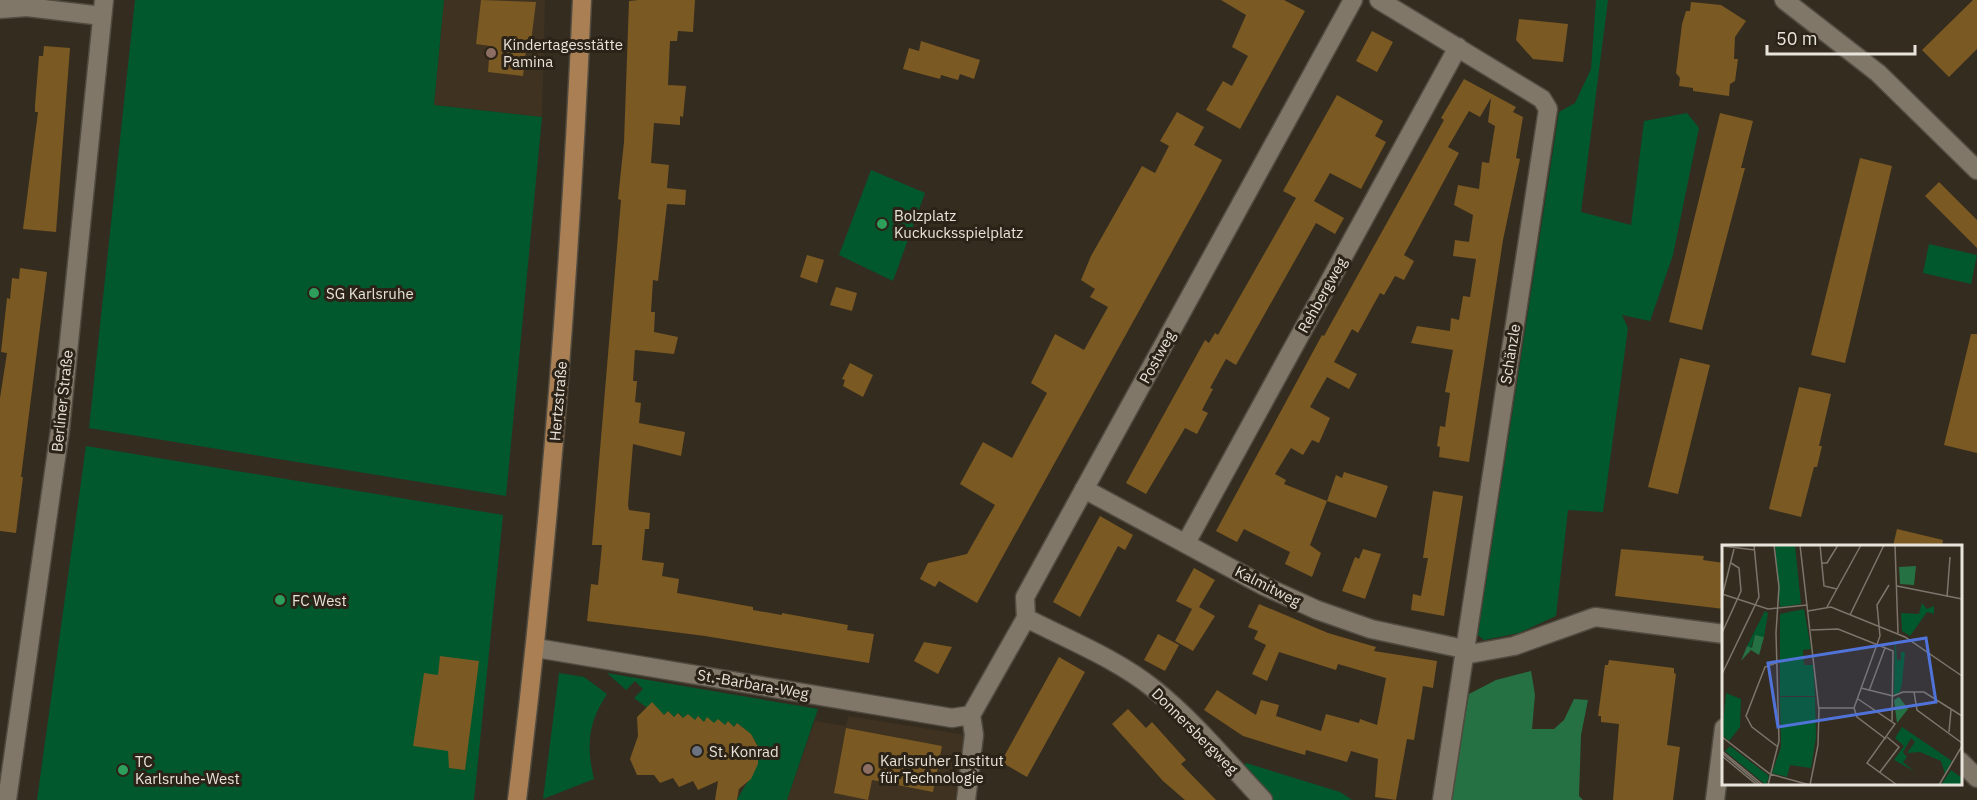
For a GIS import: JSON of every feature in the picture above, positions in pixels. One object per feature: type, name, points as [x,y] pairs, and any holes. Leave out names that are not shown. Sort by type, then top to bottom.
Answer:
[{"type":"main road","name":"Hertzstraße","points":[[517,800],[536,648],[567,290],[582,0]]},
{"type":"street","name":"Postweg","points":[[971,715],[1026,618],[1025,597],[1353,0]]},
{"type":"street","name":"Schänzle","points":[[1379,0],[1542,99],[1548,110],[1443,800]]},
{"type":"street","points":[[1785,0],[1878,74],[1977,170]]},
{"type":"street","points":[[0,9],[20,7],[103,8]]},
{"type":"street","name":"Berliner Straße","points":[[7,800],[60,430],[103,8]]},
{"type":"street","name":"Rehbergweg","points":[[1186,543],[1458,47]]},
{"type":"street","name":"Kalmitweg","points":[[1084,489],[1264,586],[1317,610],[1396,635],[1464,652]]},
{"type":"street","points":[[1464,652],[1514,646],[1595,617],[1722,634]]},
{"type":"street","name":"Donnersbergweg","points":[[1026,618],[1126,669],[1153,687],[1263,800]]},
{"type":"street","name":"St.-Barbara-Weg","points":[[536,648],[952,718],[971,715]]},
{"type":"street","points":[[966,800],[974,735],[971,715]]},
{"type":"street","points":[[1714,800],[1722,742]]},
{"type":"street","points":[[1962,763],[1977,778]]},
{"type":"shaded area","name":"Kindertagesstätte Pamina","points":[[444,0],[545,0],[542,117],[434,105]]},
{"type":"shaded area","name":"Karlsruher Institut für Technologie","points":[[848,716],[966,735],[955,800],[787,800],[815,721],[846,726]]},
{"type":"green space","name":"SG Karlsruhe","points":[[135,0],[444,0],[434,105],[542,117],[506,496],[89,428]]},
{"type":"green space","points":[[1596,0],[1608,0],[1581,212],[1631,225],[1644,121],[1687,113],[1699,128],[1673,255],[1650,321],[1622,315],[1628,328],[1603,512],[1568,510],[1556,616],[1519,633],[1484,640],[1478,635],[1559,112],[1575,103],[1591,69]]},
{"type":"green space","name":"Bolzplatz Kuckucksspielplatz","points":[[871,170],[925,193],[893,281],[839,255]]},
{"type":"green space","points":[[1929,244],[1977,255],[1971,284],[1923,273]]},
{"type":"green space","name":"FC West","points":[[86,446],[503,515],[474,800],[37,800]]},
{"type":"green space","points":[[1531,671],[1535,695],[1532,729],[1554,729],[1564,720],[1574,699],[1588,700],[1581,735],[1579,796],[1583,800],[1451,800],[1469,694],[1496,680]]},
{"type":"green space","points":[[559,673],[584,677],[607,694],[596,715],[590,735],[590,755],[594,779],[543,799]]},
{"type":"green space","points":[[607,673],[818,709],[787,800],[737,800],[754,771],[759,753],[749,733],[737,723],[734,727],[728,721],[725,725],[714,723],[707,718],[704,722],[698,716],[695,720],[683,718],[679,713],[674,717],[668,711],[664,715],[658,709],[654,713],[634,698],[643,689],[635,681],[626,690]]},
{"type":"green space","points":[[1246,763],[1340,792],[1352,800],[1271,800],[1241,769]]},
{"type":"building","points":[[481,0],[536,2],[530,50],[526,49],[523,76],[488,72],[490,46],[476,44]]},
{"type":"building","points":[[695,0],[693,32],[678,31],[677,41],[670,41],[668,85],[686,86],[683,117],[680,116],[680,125],[654,123],[651,163],[669,165],[667,188],[686,190],[685,205],[667,204],[658,281],[653,280],[651,312],[655,312],[654,332],[678,337],[674,354],[635,350],[633,381],[637,381],[635,402],[641,403],[639,423],[685,432],[681,456],[633,444],[629,510],[650,513],[649,529],[645,529],[642,560],[664,563],[662,576],[679,579],[677,593],[753,607],[753,610],[848,625],[847,630],[874,634],[869,663],[705,636],[587,621],[591,584],[598,585],[602,545],[592,545],[621,200],[618,199],[624,142],[629,1]]},
{"type":"building","points":[[1221,0],[1284,0],[1305,11],[1240,129],[1206,110],[1223,81],[1232,86],[1248,56],[1232,47],[1246,15]]},
{"type":"building","points":[[1973,0],[1977,0],[1977,49],[1949,77],[1922,50]]},
{"type":"building","points":[[1691,2],[1721,5],[1746,21],[1735,37],[1734,59],[1738,59],[1735,81],[1730,84],[1729,96],[1693,91],[1693,88],[1679,86],[1680,78],[1676,73],[1682,24],[1686,11],[1690,11]]},
{"type":"building","points":[[1519,19],[1568,24],[1563,62],[1533,59],[1516,40]]},
{"type":"building","points":[[1372,31],[1393,42],[1377,72],[1356,61]]},
{"type":"building","points":[[921,41],[980,60],[974,79],[960,74],[958,80],[941,75],[940,79],[903,69],[909,48],[919,51]]},
{"type":"building","points":[[44,46],[70,48],[56,232],[23,229],[38,112],[35,112],[35,105],[39,56],[43,56]]},
{"type":"building","points":[[1464,79],[1516,107],[1513,112],[1523,117],[1516,158],[1520,159],[1503,240],[1469,462],[1439,457],[1440,447],[1437,446],[1440,426],[1445,427],[1450,393],[1445,392],[1453,350],[1411,343],[1417,326],[1450,331],[1451,318],[1459,320],[1463,296],[1470,297],[1476,259],[1453,256],[1455,240],[1469,242],[1473,215],[1454,205],[1458,185],[1479,189],[1482,162],[1489,163],[1495,126],[1488,122],[1491,98],[1480,117],[1469,111],[1448,147],[1459,153],[1404,255],[1414,261],[1404,280],[1395,276],[1384,295],[1380,293],[1358,333],[1352,329],[1334,362],[1357,374],[1349,389],[1327,377],[1310,407],[1330,418],[1319,443],[1312,440],[1303,455],[1291,448],[1275,474],[1286,480],[1284,484],[1327,501],[1310,545],[1321,553],[1312,577],[1285,564],[1290,552],[1244,529],[1237,542],[1216,531],[1322,335],[1324,336],[1444,120],[1441,118]]},
{"type":"building","points":[[1337,95],[1383,121],[1375,136],[1386,142],[1361,189],[1330,173],[1314,201],[1344,218],[1335,234],[1316,223],[1236,365],[1226,359],[1210,388],[1213,389],[1202,410],[1208,413],[1197,434],[1185,428],[1146,494],[1126,483],[1205,340],[1209,343],[1215,333],[1218,335],[1296,198],[1283,191]]},
{"type":"building","points":[[1177,112],[1204,127],[1194,145],[1222,160],[977,603],[939,581],[935,587],[920,579],[928,563],[967,554],[995,505],[960,484],[983,442],[1012,458],[1047,393],[1031,383],[1055,334],[1084,350],[1108,307],[1090,297],[1095,289],[1081,280],[1091,256],[1142,166],[1155,173],[1169,146],[1160,141]]},
{"type":"building","points":[[1720,113],[1753,121],[1741,168],[1745,168],[1702,330],[1669,322]]},
{"type":"building","points":[[1860,158],[1892,166],[1845,363],[1811,355]]},
{"type":"building","points":[[1939,182],[1977,220],[1977,248],[1925,196]]},
{"type":"building","points":[[807,255],[824,260],[817,283],[800,277]]},
{"type":"building","points":[[20,268],[47,272],[16,533],[0,531],[0,398],[7,353],[1,352],[7,298],[10,299],[12,278],[19,279]]},
{"type":"building","points":[[836,287],[857,293],[852,311],[830,305]]},
{"type":"building","points":[[1971,334],[1977,334],[1977,453],[1944,445]]},
{"type":"building","points":[[1680,358],[1710,365],[1678,494],[1648,487]]},
{"type":"building","points":[[850,363],[873,375],[863,397],[843,386],[845,380],[842,379]]},
{"type":"building","points":[[1799,387],[1831,394],[1819,446],[1822,446],[1817,467],[1814,467],[1801,517],[1769,509]]},
{"type":"building","points":[[1344,472],[1388,486],[1376,518],[1327,501],[1336,475],[1342,478]]},
{"type":"building","points":[[1433,491],[1463,496],[1444,616],[1411,610],[1413,594],[1421,596],[1428,558],[1423,558]]},
{"type":"building","points":[[1100,516],[1133,535],[1125,550],[1118,546],[1080,617],[1053,602]]},
{"type":"building","points":[[1897,529],[1943,540],[1942,545],[1893,545]]},
{"type":"building","points":[[1363,549],[1381,554],[1365,599],[1342,591],[1355,557],[1359,559]]},
{"type":"building","points":[[1621,549],[1704,556],[1703,560],[1722,563],[1722,609],[1615,596]]},
{"type":"building","points":[[1194,568],[1215,580],[1199,607],[1215,616],[1193,651],[1175,641],[1192,609],[1176,601]]},
{"type":"building","points":[[1259,604],[1328,633],[1376,647],[1374,651],[1437,661],[1433,688],[1423,686],[1414,740],[1407,739],[1396,800],[1375,797],[1378,759],[1351,751],[1347,762],[1306,750],[1305,755],[1243,736],[1204,710],[1217,690],[1256,715],[1261,700],[1279,705],[1276,716],[1321,731],[1326,714],[1359,723],[1360,719],[1377,725],[1386,678],[1338,664],[1336,670],[1279,652],[1267,681],[1252,674],[1266,645],[1254,639],[1258,631],[1248,627]]},
{"type":"building","points":[[1158,634],[1179,645],[1165,671],[1144,660]]},
{"type":"building","points":[[924,642],[952,647],[938,674],[914,661]]},
{"type":"building","points":[[440,656],[479,661],[465,770],[449,768],[448,751],[413,746],[424,673],[438,675]]},
{"type":"building","points":[[1059,657],[1085,672],[1027,777],[1001,762]]},
{"type":"building","points":[[1609,660],[1674,668],[1676,674],[1667,745],[1680,747],[1673,800],[1613,800],[1619,724],[1601,722],[1601,716],[1598,716],[1605,665],[1608,665]]},
{"type":"building","name":"St. Konrad","points":[[652,702],[664,715],[668,711],[674,717],[678,713],[683,718],[688,714],[695,720],[698,716],[704,722],[707,717],[714,723],[718,719],[725,725],[728,721],[734,727],[737,723],[751,734],[758,747],[758,764],[751,779],[739,789],[737,800],[715,800],[718,781],[698,790],[693,781],[679,787],[673,778],[660,783],[654,775],[637,775],[630,759],[638,736],[637,717]]},
{"type":"building","points":[[1128,709],[1146,728],[1152,722],[1186,760],[1181,764],[1216,800],[1185,800],[1163,781],[1112,724]]},
{"type":"building","points":[[846,728],[942,746],[933,792],[872,780],[868,800],[834,793]]},
{"type":"place","name":"Kindertagesstätte Pamina","points":[[491,53]]},
{"type":"place","name":"Bolzplatz Kuckucksspielplatz","points":[[882,224]]},
{"type":"place","name":"SG Karlsruhe","points":[[314,293]]},
{"type":"place","name":"FC West","points":[[280,600]]},
{"type":"place","name":"St. Konrad","points":[[697,751]]},
{"type":"place","name":"Karlsruher Institut für Technologie","points":[[868,769]]},
{"type":"place","name":"TC Karlsruhe-West","points":[[123,770]]}]
